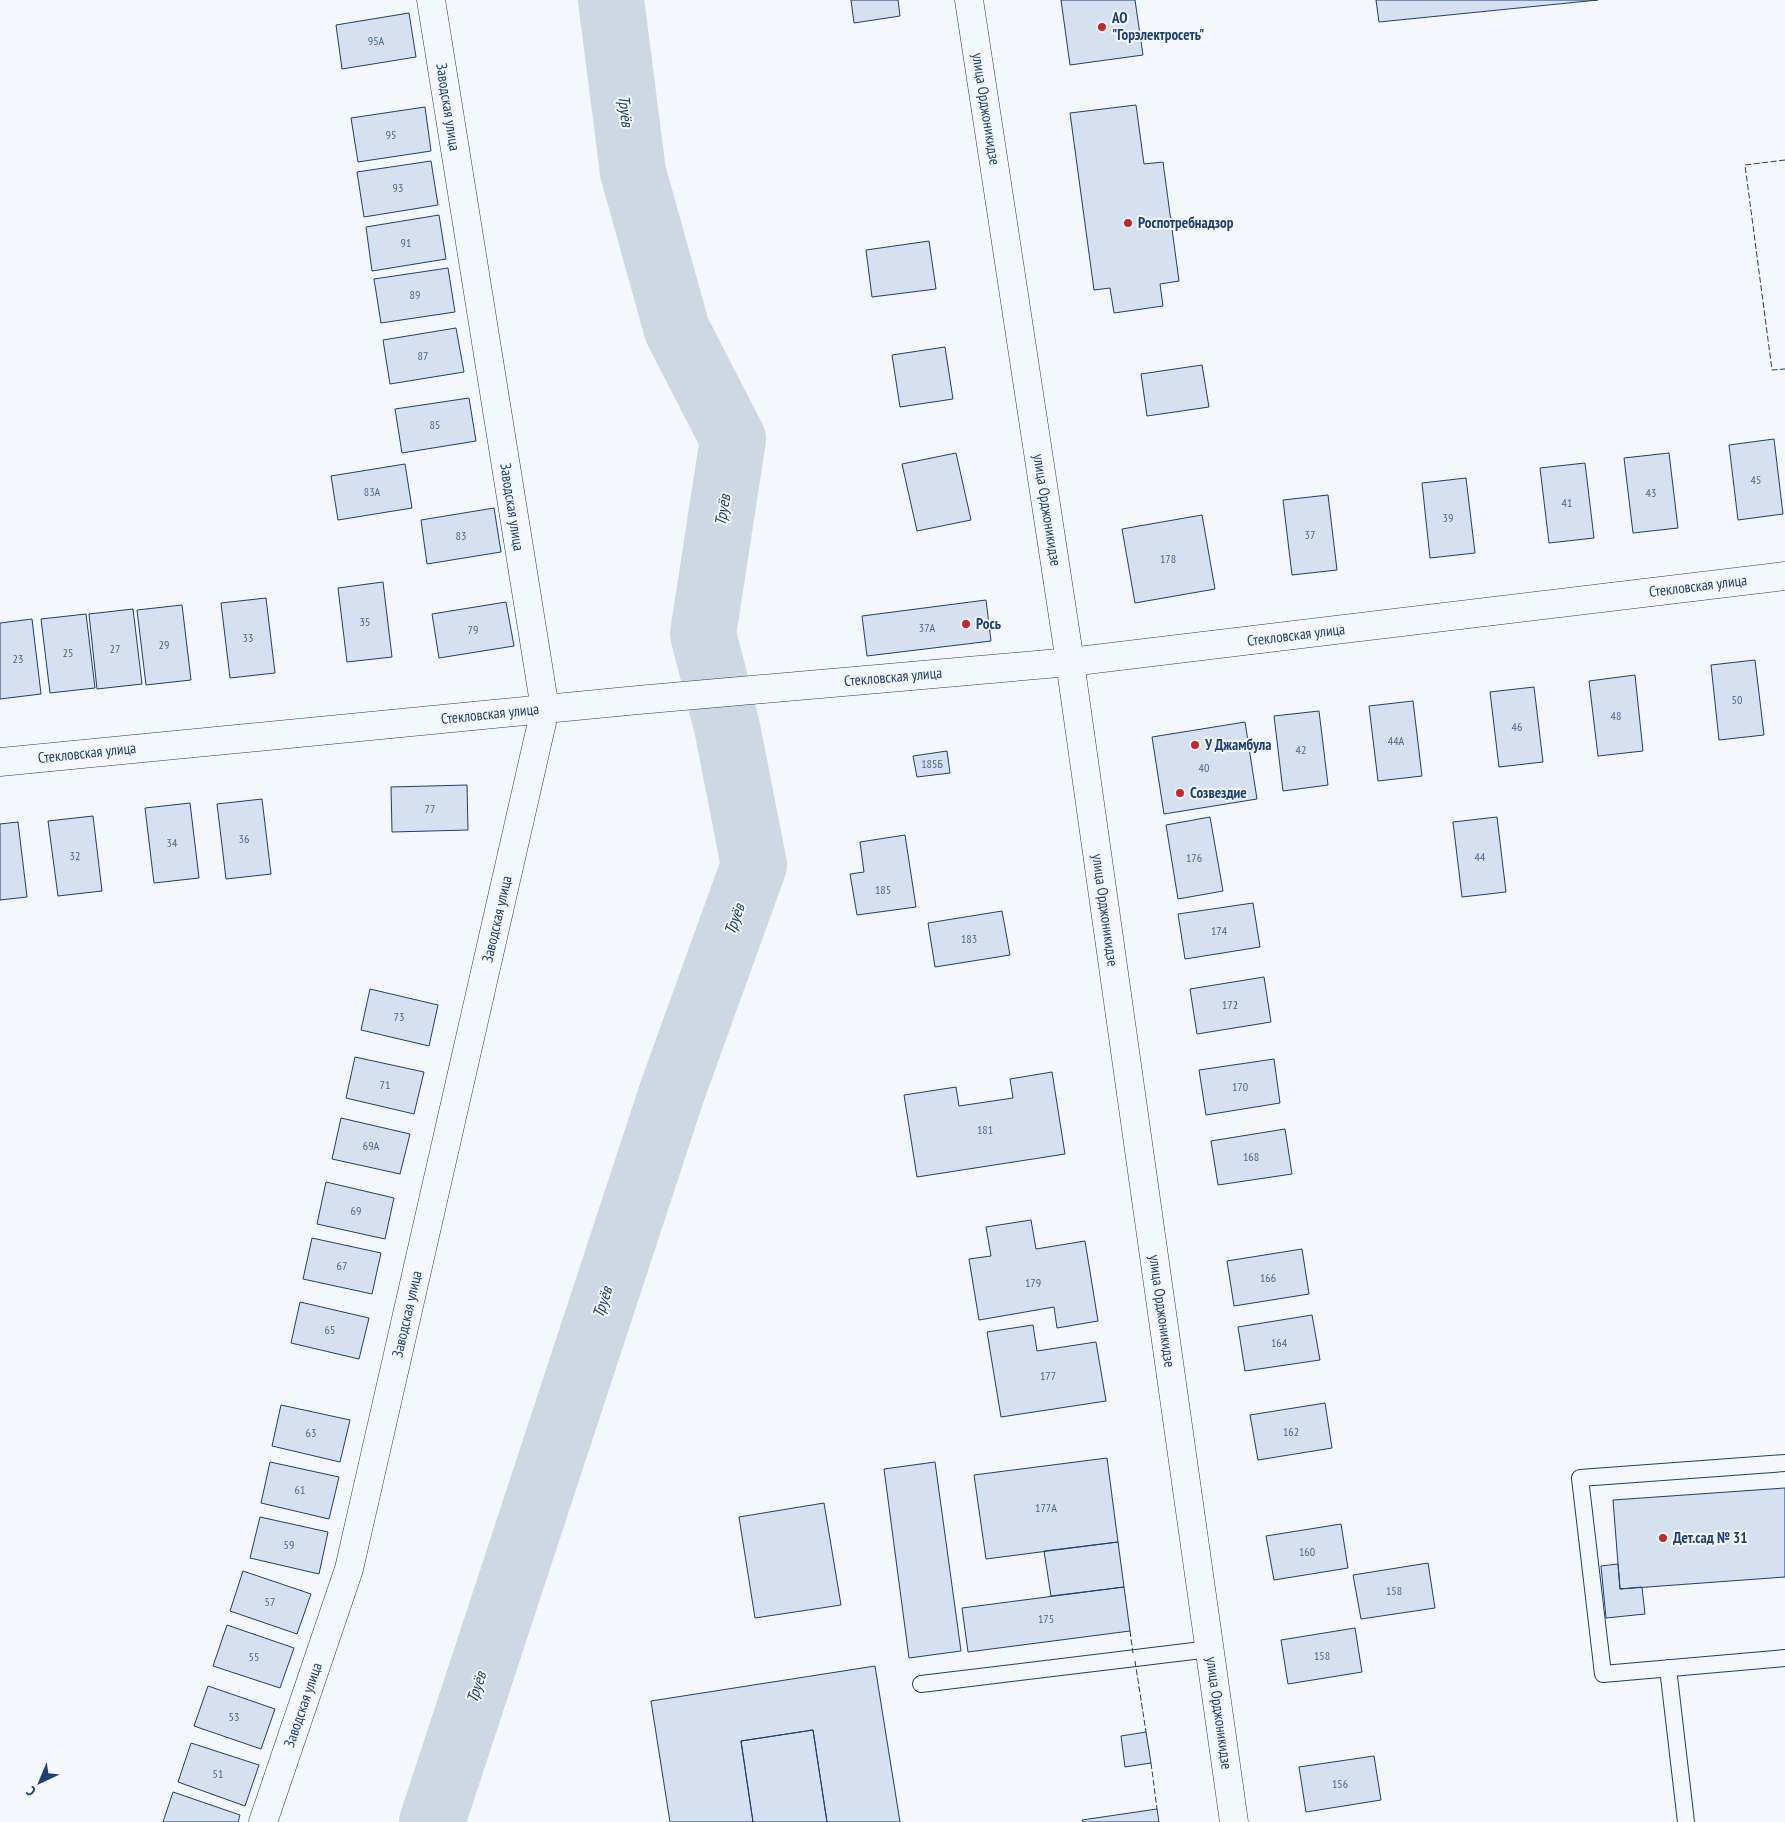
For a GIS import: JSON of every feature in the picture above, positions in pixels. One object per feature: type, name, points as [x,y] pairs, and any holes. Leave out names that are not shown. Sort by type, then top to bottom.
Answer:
[{"type":"street","name":"Заводская улица","points":[[263,1822],[349,1569],[545,709],[431,0]]},
{"type":"street","name":"улица Орджоникидзе","points":[[970,0],[1070,662],[1234,1822]]},
{"type":"street","name":"Стекловская улица","points":[[0,762],[638,700],[1070,662],[1785,576]]},
{"type":"lane","points":[[1785,1463],[1580,1478],[1603,1674],[1785,1658]]},
{"type":"lane","points":[[921,1684],[1210,1649]]},
{"type":"lane","points":[[1668,1668],[1686,1822]]},
{"type":"building","points":[[851,0],[898,0],[900,16],[854,23]]},
{"type":"building","name":"АО \"Горэлектросеть\"","points":[[1061,0],[1135,0],[1143,55],[1070,65]]},
{"type":"building","points":[[1376,0],[1598,0],[1379,22]]},
{"type":"building","points":[[409,13],[416,57],[342,69],[336,25]]},
{"type":"building","name":"Роспотребнадзор","points":[[1136,105],[1144,164],[1163,162],[1179,281],[1160,284],[1163,306],[1114,313],[1110,288],[1094,290],[1070,113]]},
{"type":"building","points":[[425,107],[431,151],[358,162],[351,118]]},
{"type":"building","points":[[431,161],[438,205],[364,217],[357,172]]},
{"type":"building","points":[[439,215],[446,259],[372,271],[366,227]]},
{"type":"building","points":[[929,241],[936,289],[872,297],[866,250]]},
{"type":"building","points":[[448,268],[455,312],[381,323],[374,279]]},
{"type":"building","points":[[456,328],[464,372],[390,384],[383,340]]},
{"type":"building","points":[[945,347],[953,399],[900,407],[892,355]]},
{"type":"building","points":[[1202,365],[1209,407],[1147,416],[1141,374]]},
{"type":"building","points":[[469,398],[476,441],[402,453],[395,409]]},
{"type":"building","points":[[1774,439],[1783,514],[1738,520],[1729,445]]},
{"type":"building","points":[[956,453],[971,520],[917,531],[902,464]]},
{"type":"building","points":[[1669,453],[1678,528],[1633,533],[1624,458]]},
{"type":"building","points":[[1585,463],[1594,538],[1549,543],[1540,468]]},
{"type":"building","points":[[405,464],[412,508],[338,520],[331,476]]},
{"type":"building","points":[[1466,478],[1475,553],[1430,558],[1422,483]]},
{"type":"building","points":[[1328,495],[1337,570],[1292,575],[1283,500]]},
{"type":"building","points":[[494,508],[501,552],[427,564],[421,520]]},
{"type":"building","points":[[1202,515],[1215,589],[1135,603],[1122,529]]},
{"type":"building","points":[[383,582],[392,657],[347,662],[338,588]]},
{"type":"building","points":[[266,598],[275,673],[230,678],[221,603]]},
{"type":"building","points":[[986,600],[991,641],[867,656],[862,616]]},
{"type":"building","points":[[506,602],[514,646],[439,658],[432,614]]},
{"type":"building","points":[[182,605],[191,680],[146,685],[137,610]]},
{"type":"building","points":[[133,609],[142,684],[97,689],[89,614]]},
{"type":"building","points":[[86,614],[95,688],[50,693],[41,619]]},
{"type":"building","points":[[32,619],[41,694],[0,699],[0,623]]},
{"type":"building","points":[[1755,660],[1764,735],[1719,740],[1711,665]]},
{"type":"building","points":[[1635,675],[1643,751],[1598,756],[1589,681]]},
{"type":"building","points":[[1534,687],[1543,762],[1499,767],[1490,692]]},
{"type":"building","points":[[1413,701],[1422,776],[1378,781],[1369,706]]},
{"type":"building","points":[[1319,711],[1328,785],[1283,791],[1274,716]]},
{"type":"building","points":[[1245,722],[1257,799],[1164,814],[1152,737]]},
{"type":"building","points":[[947,751],[950,773],[917,777],[913,756]]},
{"type":"building","points":[[467,785],[468,830],[392,832],[391,787]]},
{"type":"building","points":[[262,799],[271,874],[226,879],[217,804]]},
{"type":"building","points":[[190,803],[199,878],[154,883],[145,808]]},
{"type":"building","points":[[93,816],[102,891],[58,896],[48,821]]},
{"type":"building","points":[[1210,817],[1223,891],[1178,899],[1166,825]]},
{"type":"building","points":[[1497,817],[1506,892],[1462,897],[1453,822]]},
{"type":"building","points":[[18,822],[27,897],[0,900],[0,824]]},
{"type":"building","points":[[905,835],[916,907],[857,915],[850,874],[864,872],[860,842]]},
{"type":"building","points":[[1253,903],[1260,947],[1185,959],[1178,914]]},
{"type":"building","points":[[1002,911],[1010,955],[935,967],[928,923]]},
{"type":"building","points":[[1264,977],[1271,1022],[1197,1034],[1190,989]]},
{"type":"building","points":[[370,989],[438,1005],[429,1046],[361,1030]]},
{"type":"building","points":[[355,1057],[424,1072],[414,1114],[346,1098]]},
{"type":"building","points":[[1274,1059],[1280,1103],[1206,1115],[1199,1070]]},
{"type":"building","points":[[1052,1072],[1065,1154],[917,1177],[904,1095],[956,1087],[959,1106],[1013,1098],[1010,1079]]},
{"type":"building","points":[[341,1118],[410,1134],[400,1174],[332,1159]]},
{"type":"building","points":[[1285,1129],[1292,1174],[1218,1185],[1211,1141]]},
{"type":"building","points":[[326,1182],[394,1198],[385,1239],[317,1224]]},
{"type":"building","points":[[1031,1220],[1036,1249],[1085,1241],[1098,1321],[1057,1328],[1054,1307],[979,1320],[969,1259],[991,1256],[986,1227]]},
{"type":"building","points":[[312,1238],[381,1253],[372,1294],[303,1279]]},
{"type":"building","points":[[1302,1249],[1309,1294],[1234,1306],[1227,1261]]},
{"type":"building","points":[[300,1302],[369,1318],[359,1359],[291,1343]]},
{"type":"building","points":[[1312,1315],[1320,1360],[1245,1371],[1238,1327]]},
{"type":"building","points":[[1033,1325],[1037,1351],[1096,1342],[1106,1401],[1001,1417],[987,1332]]},
{"type":"building","points":[[1325,1403],[1332,1448],[1258,1460],[1250,1415]]},
{"type":"building","points":[[281,1405],[350,1420],[340,1462],[272,1446]]},
{"type":"building","points":[[1107,1458],[1118,1542],[986,1559],[974,1475]]},
{"type":"building","points":[[270,1462],[339,1477],[329,1519],[261,1503]]},
{"type":"building","points":[[935,1462],[961,1651],[909,1658],[884,1469]]},
{"type":"building","points":[[1785,1488],[1785,1577],[1620,1589],[1613,1500]]},
{"type":"building","points":[[824,1503],[841,1605],[755,1618],[739,1517]]},
{"type":"building","points":[[260,1517],[328,1532],[319,1574],[250,1558]]},
{"type":"building","points":[[1341,1524],[1348,1568],[1274,1580],[1266,1536]]},
{"type":"building","points":[[1118,1542],[1124,1587],[1051,1596],[1044,1551]]},
{"type":"building","points":[[1428,1563],[1435,1608],[1361,1619],[1353,1575]]},
{"type":"building","points":[[1618,1564],[1620,1589],[1642,1587],[1645,1614],[1606,1618],[1601,1566]]},
{"type":"building","points":[[243,1571],[311,1594],[297,1634],[230,1611]]},
{"type":"building","points":[[1124,1587],[1130,1631],[968,1652],[962,1608]]},
{"type":"building","points":[[227,1625],[294,1648],[280,1688],[213,1666]]},
{"type":"building","points":[[1355,1628],[1362,1672],[1288,1684],[1281,1640]]},
{"type":"building","points":[[875,1666],[900,1822],[827,1822],[813,1730],[741,1741],[753,1822],[670,1822],[651,1701]]},
{"type":"building","points":[[208,1686],[275,1709],[261,1749],[194,1726]]},
{"type":"building","points":[[813,1730],[827,1822],[753,1822],[741,1741]]},
{"type":"building","points":[[1146,1732],[1151,1763],[1125,1767],[1121,1736]]},
{"type":"building","points":[[191,1743],[259,1765],[245,1806],[178,1782]]},
{"type":"building","points":[[1374,1756],[1381,1800],[1306,1812],[1299,1767]]},
{"type":"building","points":[[173,1792],[240,1815],[238,1822],[163,1822]]},
{"type":"building","points":[[1157,1809],[1159,1822],[1083,1822],[1082,1820]]},
{"type":"waterway","name":"Труёв","points":[[432,1822],[672,1092],[754,865],[727,727],[703,634],[733,439],[677,330],[633,172],[611,0]]},
{"type":"fence","points":[[1785,160],[1745,165],[1772,370],[1785,369]]},
{"type":"fence","points":[[1130,1631],[1133,1653]]},
{"type":"fence","points":[[1135,1661],[1146,1732]]},
{"type":"fence","points":[[1151,1763],[1157,1809]]},
{"type":"place","name":"АО \"Горэлектросеть\"","points":[[1102,27]]},
{"type":"place","name":"Роспотребнадзор","points":[[1128,223]]},
{"type":"place","name":"Рось","points":[[966,624]]},
{"type":"place","name":"У Джамбула","points":[[1195,745]]},
{"type":"place","name":"Созвездие","points":[[1180,793]]},
{"type":"place","name":"Дет.сад № 31","points":[[1663,1538]]}]
